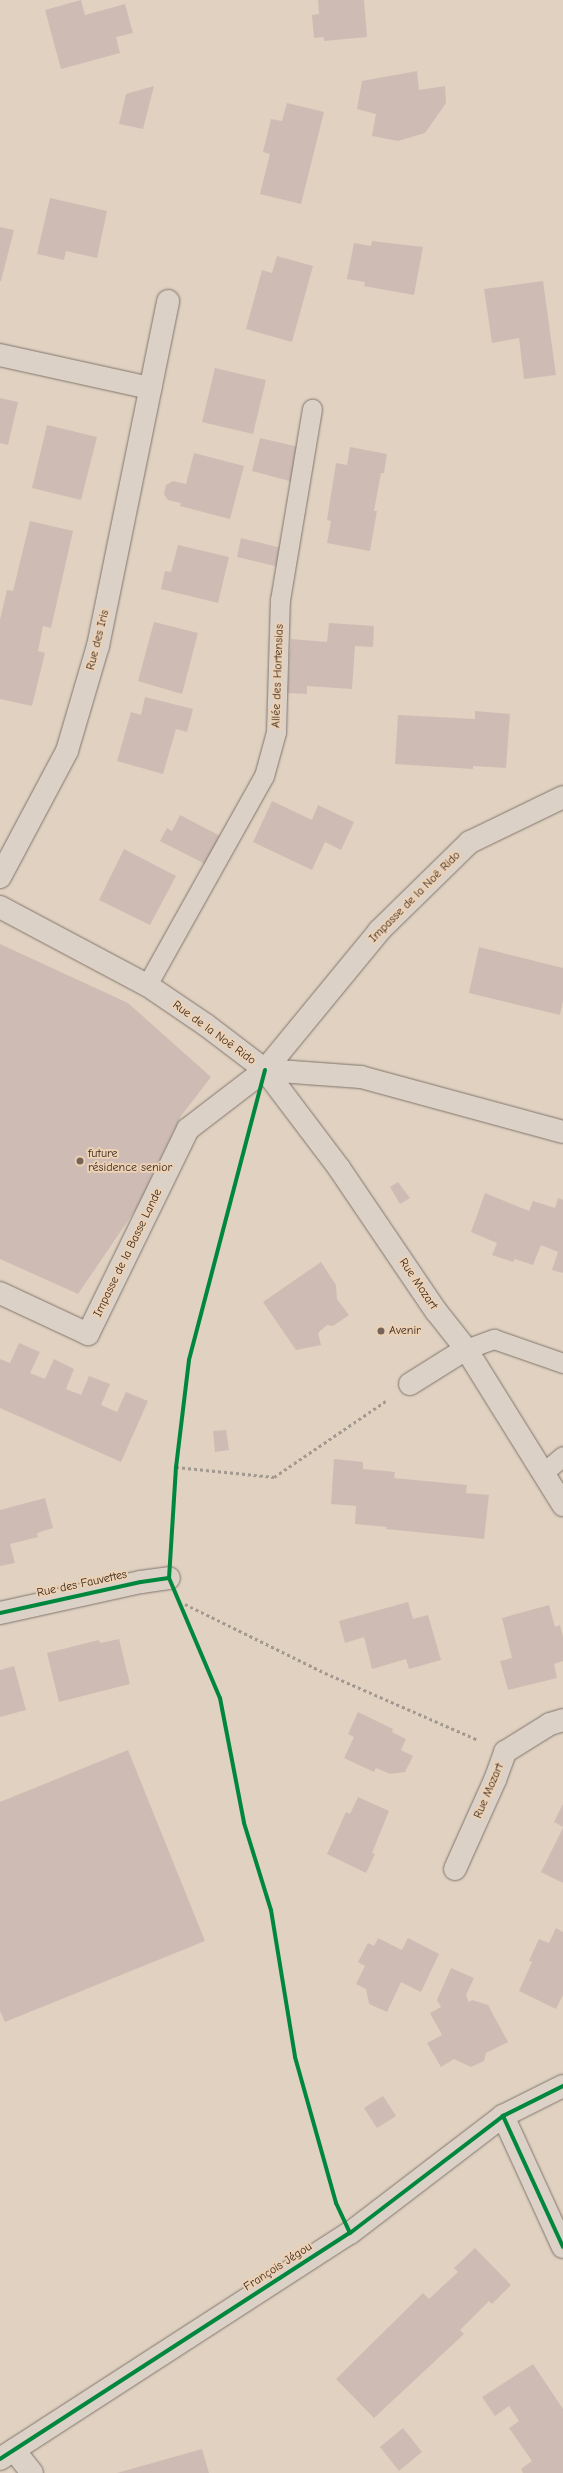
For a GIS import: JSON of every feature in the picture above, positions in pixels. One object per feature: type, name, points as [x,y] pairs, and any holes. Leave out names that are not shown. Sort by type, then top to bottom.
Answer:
[{"type":"street","name":"Rue des Iris","points":[[0,876],[67,751],[98,646],[168,301]]},
{"type":"street","points":[[0,355],[150,388]]},
{"type":"street","name":"Impasse de la Noë Rido","points":[[265,1070],[379,931],[470,842],[563,797]]},
{"type":"street","name":"Rue de la Noë Rido","points":[[0,907],[147,985],[206,1025],[265,1070],[361,1077],[563,1132]]},
{"type":"street","name":"Impasse de la Basse Lande","points":[[0,1293],[88,1334],[188,1129],[265,1070]]},
{"type":"street","name":"Rue Mozart","points":[[265,1070],[339,1168],[436,1311],[466,1349],[544,1472],[563,1505]]},
{"type":"street","points":[[410,1384],[466,1349]]},
{"type":"street","name":"Rue des Fauvettes","points":[[0,1613],[141,1582],[169,1578]]},
{"type":"street","name":"Rue Mozart","points":[[455,1869],[495,1780],[505,1752],[550,1724],[563,1720]]},
{"type":"street","name":"François Jégou","points":[[7,2455],[350,2233],[503,2116],[563,2086]]},
{"type":"street","points":[[503,2116],[563,2247]]},
{"type":"street","points":[[7,2455],[32,2473]]},
{"type":"lane","name":"Allée des Hortensias","points":[[147,985],[264,776],[276,732],[280,600],[312,409]]},
{"type":"lane","points":[[466,1349],[494,1339],[563,1362]]},
{"type":"lane","points":[[544,1472],[563,1456]]},
{"type":"path","points":[[176,1467],[274,1477],[410,1384]]},
{"type":"path","points":[[179,1602],[325,1673],[505,1752]]},
{"type":"building","points":[[81,0],[85,15],[125,4],[133,33],[116,37],[120,53],[61,69],[45,10]]},
{"type":"building","points":[[318,0],[364,0],[367,37],[324,41],[324,37],[314,38],[312,15],[319,14]]},
{"type":"building","points":[[417,71],[419,90],[445,86],[446,103],[425,133],[398,141],[372,136],[376,114],[357,109],[362,81]]},
{"type":"building","points":[[154,86],[143,129],[119,124],[126,94]]},
{"type":"building","points":[[287,103],[324,112],[301,204],[260,194],[270,154],[263,152],[271,119],[282,121]]},
{"type":"building","points":[[50,198],[107,211],[97,258],[66,251],[64,260],[37,254]]},
{"type":"building","points":[[0,227],[14,230],[1,281],[0,281]]},
{"type":"building","points":[[372,241],[423,247],[414,295],[364,286],[365,282],[347,279],[354,243],[371,246]]},
{"type":"building","points":[[277,256],[313,266],[292,342],[246,329],[262,270],[272,273]]},
{"type":"building","points":[[543,281],[556,375],[524,379],[519,338],[492,343],[484,289]]},
{"type":"building","points":[[215,368],[266,380],[253,434],[202,422]]},
{"type":"building","points":[[0,398],[18,402],[8,445],[0,443]]},
{"type":"building","points":[[47,425],[97,437],[81,500],[32,488]]},
{"type":"building","points":[[260,438],[299,447],[293,482],[252,471]]},
{"type":"building","points":[[350,447],[387,454],[384,473],[381,473],[374,511],[377,511],[370,551],[327,543],[331,521],[327,520],[336,463],[347,465]]},
{"type":"building","points":[[194,453],[244,466],[230,519],[180,506],[181,503],[168,500],[164,494],[166,485],[173,481],[186,484]]},
{"type":"building","points":[[30,521],[73,531],[51,628],[43,626],[38,651],[45,653],[32,706],[0,699],[0,620],[7,590],[13,591]]},
{"type":"building","points":[[241,538],[282,548],[279,567],[237,557]]},
{"type":"building","points":[[178,545],[229,557],[218,603],[161,589],[165,571],[171,572]]},
{"type":"building","points":[[154,622],[198,633],[182,694],[138,681]]},
{"type":"building","points":[[329,623],[374,626],[373,647],[355,646],[352,689],[307,686],[307,694],[287,693],[291,639],[327,642]]},
{"type":"building","points":[[145,697],[193,709],[187,732],[176,729],[163,774],[117,761],[131,712],[141,715]]},
{"type":"building","points":[[475,711],[510,714],[506,768],[473,766],[473,769],[395,764],[398,715],[475,719]]},
{"type":"building","points":[[272,801],[312,820],[318,805],[354,822],[341,850],[325,842],[312,870],[253,842]]},
{"type":"building","points":[[180,815],[224,838],[207,865],[160,841],[167,828],[172,831]]},
{"type":"building","points":[[124,849],[176,876],[150,925],[99,900]]},
{"type":"building","name":"future résidence senior","points":[[0,944],[128,1003],[211,1077],[181,1116],[138,1206],[78,1294],[0,1259]]},
{"type":"building","points":[[479,947],[563,968],[563,1000],[560,1015],[469,993]]},
{"type":"building","points":[[398,1182],[410,1198],[400,1204],[390,1187]]},
{"type":"building","points":[[485,1193],[529,1211],[533,1201],[555,1208],[558,1198],[563,1200],[563,1273],[552,1270],[558,1252],[541,1245],[533,1265],[515,1259],[513,1262],[492,1255],[497,1243],[471,1232]]},
{"type":"building","points":[[321,1262],[336,1285],[337,1299],[349,1315],[333,1326],[327,1325],[318,1333],[321,1345],[296,1350],[263,1302]]},
{"type":"building","points":[[19,1343],[40,1352],[30,1373],[45,1379],[54,1359],[74,1369],[66,1389],[81,1395],[89,1376],[110,1384],[101,1405],[117,1412],[126,1392],[148,1401],[121,1462],[0,1408],[0,1359],[10,1363]]},
{"type":"building","points":[[226,1430],[229,1450],[215,1452],[213,1431]]},
{"type":"building","points":[[334,1459],[363,1462],[363,1469],[395,1472],[394,1478],[467,1485],[466,1493],[489,1495],[484,1539],[386,1529],[387,1527],[355,1524],[356,1506],[331,1504]]},
{"type":"building","points":[[45,1498],[53,1528],[37,1533],[38,1537],[10,1544],[15,1563],[0,1566],[0,1510]]},
{"type":"building","points":[[408,1602],[413,1619],[428,1615],[441,1660],[409,1669],[406,1659],[372,1669],[364,1637],[345,1643],[339,1621]]},
{"type":"building","points":[[549,1605],[555,1627],[560,1625],[563,1637],[563,1661],[554,1664],[557,1678],[508,1690],[500,1661],[512,1658],[502,1618]]},
{"type":"building","points":[[119,1639],[130,1684],[59,1702],[47,1653],[99,1640],[100,1643]]},
{"type":"building","points":[[14,1666],[26,1710],[0,1717],[0,1670]]},
{"type":"building","points":[[358,1712],[393,1729],[392,1732],[406,1739],[401,1750],[413,1756],[405,1772],[390,1774],[376,1768],[374,1772],[344,1758],[354,1737],[348,1734]]},
{"type":"building","points":[[128,1750],[205,1941],[5,2022],[0,2011],[0,1802]]},
{"type":"building","points":[[358,1797],[389,1811],[372,1853],[375,1854],[366,1873],[327,1854],[346,1812],[350,1814]]},
{"type":"building","points":[[563,1804],[563,1827],[554,1822]]},
{"type":"building","points":[[563,1828],[563,1883],[541,1872]]},
{"type":"building","points":[[556,1928],[563,1932],[563,1995],[556,2009],[519,1991],[532,1962],[529,1961],[539,1939],[549,1943]]},
{"type":"building","points":[[378,1938],[402,1950],[408,1938],[439,1954],[421,1992],[401,1982],[387,2012],[369,2004],[366,1989],[356,1984],[365,1966],[358,1962],[368,1943],[374,1946]]},
{"type":"building","points":[[451,1968],[474,1978],[466,1995],[469,2002],[472,2000],[488,2005],[508,2042],[486,2053],[484,2061],[471,2067],[454,2059],[441,2067],[427,2043],[442,2035],[430,2013],[441,2007],[437,2000]]},
{"type":"building","points":[[383,2096],[396,2116],[377,2128],[364,2108]]},
{"type":"building","points":[[475,2248],[511,2285],[492,2304],[489,2301],[460,2330],[464,2334],[374,2418],[336,2379],[423,2293],[429,2299],[458,2272],[454,2268]]},
{"type":"building","points":[[533,2364],[563,2409],[563,2473],[523,2473],[521,2469],[532,2461],[509,2428],[519,2421],[509,2406],[495,2416],[482,2397]]},
{"type":"building","points":[[403,2428],[422,2452],[399,2471],[380,2447]]},
{"type":"building","points":[[202,2449],[209,2473],[117,2473]]},
{"type":"cycle path","points":[[265,1070],[189,1360],[176,1467],[169,1578],[220,1698],[244,1823],[271,1910],[295,2057],[336,2203],[350,2233]]},
{"type":"cycle path","points":[[0,1613],[141,1582],[169,1578]]},
{"type":"cycle path","points":[[0,2459],[350,2233],[503,2116],[563,2086]]},
{"type":"cycle path","points":[[503,2116],[563,2247]]},
{"type":"place","name":"future résidence senior","points":[[80,1161]]},
{"type":"place","name":"Avenir","points":[[381,1331]]}]
